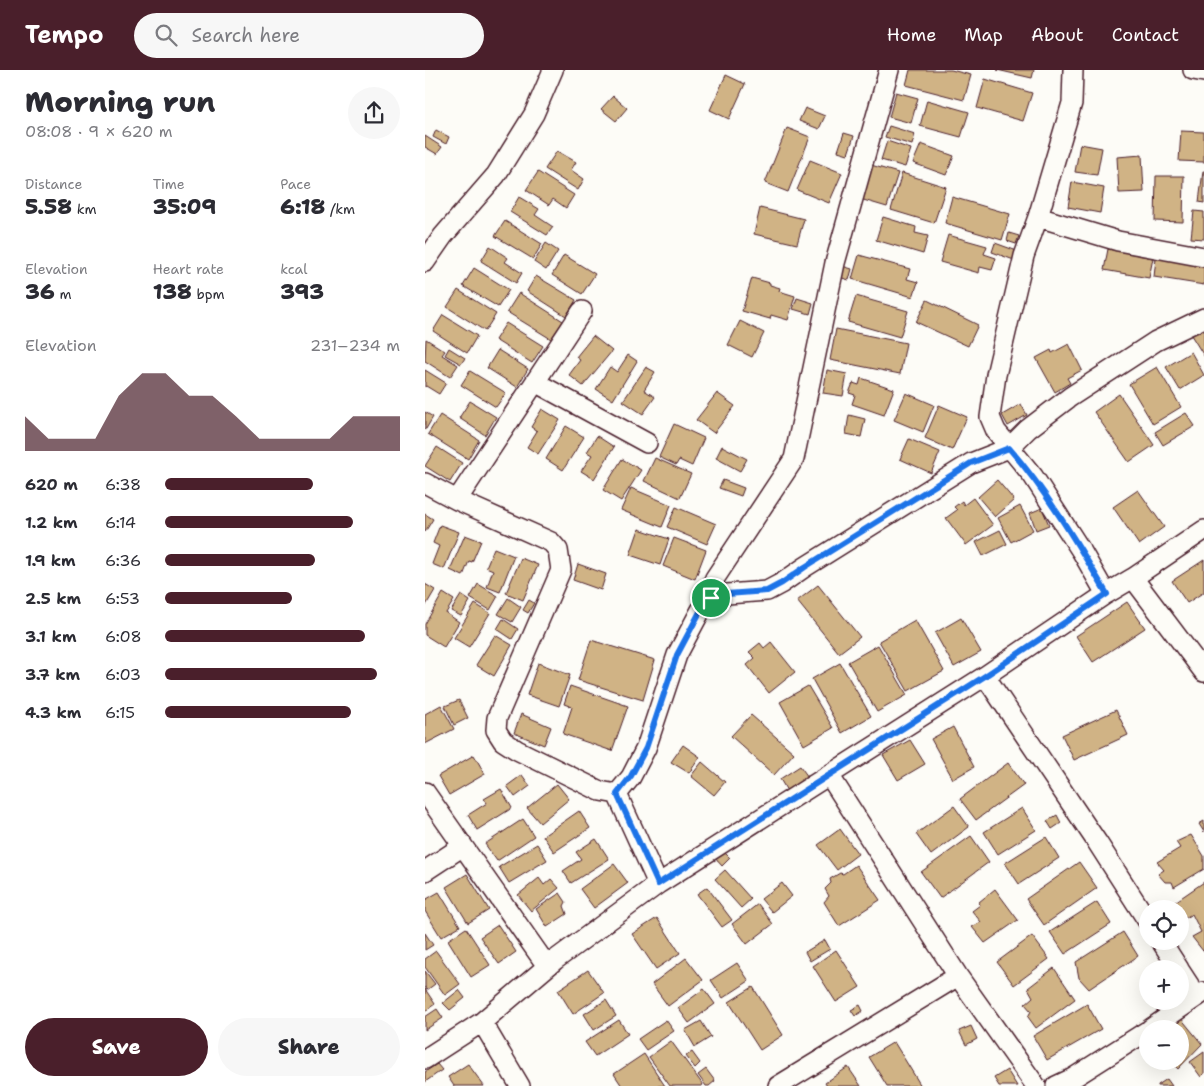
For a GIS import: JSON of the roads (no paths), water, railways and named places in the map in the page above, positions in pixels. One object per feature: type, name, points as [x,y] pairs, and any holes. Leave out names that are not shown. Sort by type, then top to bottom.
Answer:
[{"type":"street","points":[[711,598],[711,589],[715,578],[795,459],[835,263],[889,70]]},
{"type":"street","points":[[1073,70],[1072,103],[1038,217],[1021,265],[996,375],[991,421],[1009,448],[1033,476],[1107,594]]},
{"type":"street","points":[[1193,70],[1204,72]]},
{"type":"street","points":[[425,262],[443,236],[496,176],[533,114],[550,74]]},
{"type":"street","points":[[1038,217],[1119,241],[1204,256]]},
{"type":"street","points":[[457,500],[582,311]]},
{"type":"street","points":[[617,794],[631,776],[646,748],[677,655],[701,610],[711,598],[727,594],[767,591],[775,587],[971,463],[1009,448],[1028,429],[1070,397],[1156,341],[1204,318]]},
{"type":"street","points":[[535,382],[647,443]]},
{"type":"street","points":[[425,483],[457,500],[551,542],[558,550],[561,570],[497,718],[496,730],[503,741],[517,750],[599,791],[617,794]]},
{"type":"street","points":[[425,1059],[482,1022],[547,966],[658,884],[985,676],[1204,530]]},
{"type":"street","points":[[1133,578],[1204,672]]},
{"type":"street","points":[[985,676],[1139,908]]},
{"type":"street","points":[[829,775],[958,976],[1036,1086]]},
{"type":"street","points":[[425,792],[547,966]]},
{"type":"street","points":[[617,794],[658,884]]},
{"type":"street","points":[[425,870],[463,846]]},
{"type":"street","points":[[778,1086],[958,976]]},
{"type":"street","points":[[1163,1020],[1200,994],[1189,981]]},
{"type":"street","points":[[482,1022],[520,1086]]},
{"type":"street","points":[[1057,1086],[1139,1036]]}]
